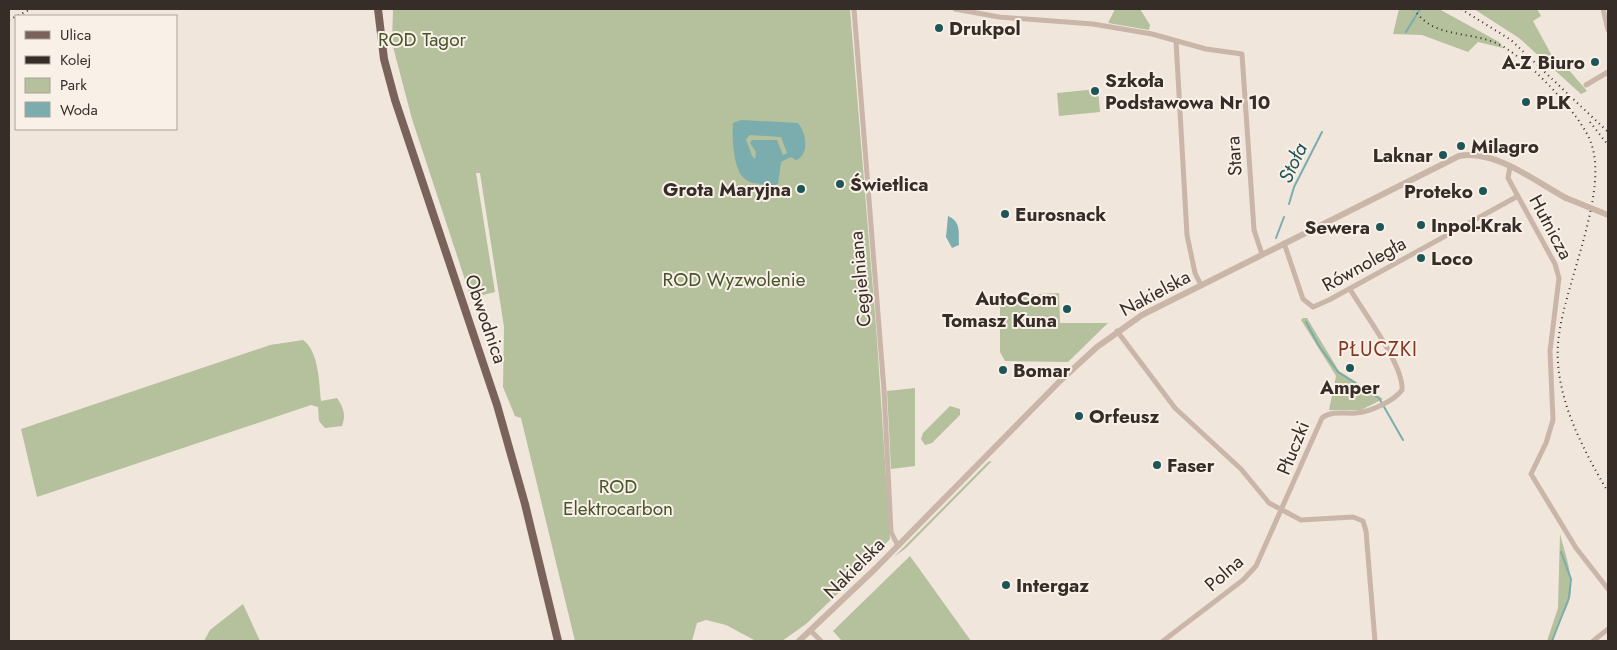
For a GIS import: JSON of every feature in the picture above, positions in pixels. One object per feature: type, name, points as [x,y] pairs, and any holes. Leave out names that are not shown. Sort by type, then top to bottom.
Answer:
[{"type":"main road","name":"Obwodnica","points":[[378,9],[384,59],[395,100],[503,423],[525,504],[558,641]]},
{"type":"street","name":"Cegielniana","points":[[854,9],[884,390],[891,532],[898,546]]},
{"type":"street","points":[[956,9],[998,17],[1093,24],[1152,34],[1176,41],[1187,235],[1196,273],[1201,285]]},
{"type":"street","points":[[1603,9],[1608,30]]},
{"type":"street","name":"Stara","points":[[1176,41],[1206,49],[1242,54],[1254,230],[1262,254]]},
{"type":"street","points":[[1586,85],[1608,72]]},
{"type":"street","name":"Nakielska","points":[[799,641],[898,546],[1060,381],[1117,331],[1142,315],[1459,156],[1479,154],[1510,167],[1566,198],[1608,215]]},
{"type":"street","name":"Hutnicza","points":[[1510,167],[1508,178],[1555,264],[1559,275],[1550,362],[1553,420],[1546,442],[1531,474],[1532,479],[1576,548],[1608,589]]},
{"type":"street","name":"Równoległa","points":[[1284,243],[1303,299],[1309,306],[1319,306],[1518,196]]},
{"type":"street","name":"Płuczki","points":[[1282,510],[1322,418],[1329,414],[1364,412],[1400,393],[1402,385],[1376,330],[1350,289]]},
{"type":"street","points":[[1117,331],[1175,408],[1241,469],[1262,496],[1301,520],[1353,516],[1364,523],[1375,641]]},
{"type":"street","name":"Polna","points":[[1163,641],[1252,571],[1262,555],[1282,510]]},
{"type":"street","points":[[1593,641],[1608,629]]},
{"type":"street","points":[[811,631],[821,641]]},
{"type":"green space","name":"ROD Wyzwolenie","points":[[393,9],[850,9],[877,339],[890,539],[854,578],[806,624],[782,641],[756,641],[726,625],[706,620],[697,623],[692,641],[575,641],[521,418],[515,416],[503,387],[504,327],[480,173],[476,173],[495,292],[471,298],[412,119],[392,43]]},
{"type":"green space","points":[[1115,9],[1140,9],[1150,25],[1149,30],[1108,23]]},
{"type":"green space","points":[[1399,9],[1439,9],[1499,42],[1503,48],[1478,42],[1468,52],[1422,35],[1393,34]]},
{"type":"green space","points":[[1474,9],[1537,9],[1541,16],[1533,21],[1551,54],[1562,62],[1587,91],[1581,94],[1519,38]]},
{"type":"green space","points":[[1098,89],[1100,112],[1059,116],[1057,93]]},
{"type":"green space","points":[[1059,293],[1060,323],[1108,323],[1068,362],[1005,361],[1000,352],[1000,296]]},
{"type":"green space","points":[[1307,318],[1339,371],[1383,399],[1361,410],[1329,410],[1336,376],[1301,320]]},
{"type":"green space","points":[[303,340],[308,345],[315,359],[321,401],[337,398],[344,412],[342,426],[325,428],[319,421],[318,407],[311,405],[37,497],[21,429],[270,345]]},
{"type":"green space","points":[[915,388],[915,466],[891,469],[887,391]]},
{"type":"green space","points":[[950,406],[960,409],[960,415],[932,443],[925,445],[921,439],[923,433]]},
{"type":"green space","points":[[992,461],[906,548],[894,557],[988,462]]},
{"type":"green space","points":[[1560,534],[1570,573],[1571,589],[1570,597],[1556,629],[1553,641],[1547,641],[1558,608]]},
{"type":"green space","points":[[910,556],[971,641],[842,641],[833,631]]},
{"type":"green space","points":[[243,604],[260,641],[204,641],[210,630]]},
{"type":"water","points":[[741,120],[798,123],[805,137],[805,148],[796,160],[791,157],[781,162],[778,184],[768,186],[749,181],[740,173],[735,160],[733,123]],"holes":[[[750,135],[781,137],[787,153],[783,155],[777,140],[752,140],[750,143],[756,152],[755,159],[752,156],[746,139]]]},
{"type":"water","points":[[948,216],[955,221],[958,228],[959,245],[952,248],[946,237]]},
{"type":"waterway","name":"Stoła","points":[[1406,32],[1420,9]]},
{"type":"waterway","name":"Stoła","points":[[1289,204],[1294,187],[1322,132]]},
{"type":"waterway","name":"Stoła","points":[[1276,238],[1284,217]]},
{"type":"waterway","name":"Stoła","points":[[1306,322],[1319,346],[1338,372],[1379,398],[1403,440]]},
{"type":"waterway","name":"Stoła","points":[[1552,641],[1569,598],[1571,579],[1561,552]]},
{"type":"railway","points":[[19,15],[31,9]]},
{"type":"railway","points":[[1414,9],[1430,25],[1496,43],[1521,59],[1564,102],[1576,117],[1591,143],[1595,163],[1595,186],[1591,211],[1563,313],[1558,356],[1559,376],[1570,417],[1588,456],[1608,492]]},
{"type":"railway","points":[[1461,9],[1511,40],[1608,132]]},
{"type":"railway","points":[[9,20],[15,17]]},
{"type":"railway","points":[[1590,122],[1608,145]]},
{"type":"place","name":"Drukpol","points":[[939,28]]},
{"type":"place","name":"A-Z Biuro","points":[[1595,62]]},
{"type":"place","name":"Szkoła Podstawowa Nr 10","points":[[1095,91]]},
{"type":"place","name":"PLK","points":[[1526,102]]},
{"type":"place","name":"Milagro","points":[[1461,146]]},
{"type":"place","name":"Laknar","points":[[1443,155]]},
{"type":"place","name":"Świetlica","points":[[840,184]]},
{"type":"place","name":"Grota Maryjna","points":[[801,189]]},
{"type":"place","name":"Proteko","points":[[1483,191]]},
{"type":"place","name":"Eurosnack","points":[[1005,214]]},
{"type":"place","name":"Inpol-Krak","points":[[1421,225]]},
{"type":"place","name":"Sewera","points":[[1380,227]]},
{"type":"place","name":"Loco","points":[[1421,258]]},
{"type":"place","name":"AutoCom Tomasz Kuna","points":[[1067,309]]},
{"type":"place","name":"Amper","points":[[1350,368]]},
{"type":"place","name":"Bomar","points":[[1003,370]]},
{"type":"place","name":"Orfeusz","points":[[1079,416]]},
{"type":"place","name":"Faser","points":[[1157,465]]},
{"type":"place","name":"Intergaz","points":[[1006,585]]},
{"type":"district","name":"PŁUCZKI","points":[[1378,349]]},
{"type":"park label","name":"ROD Tagor","points":[[422,39]]},
{"type":"park label","name":"ROD Elektrocarbon","points":[[618,497]]}]
